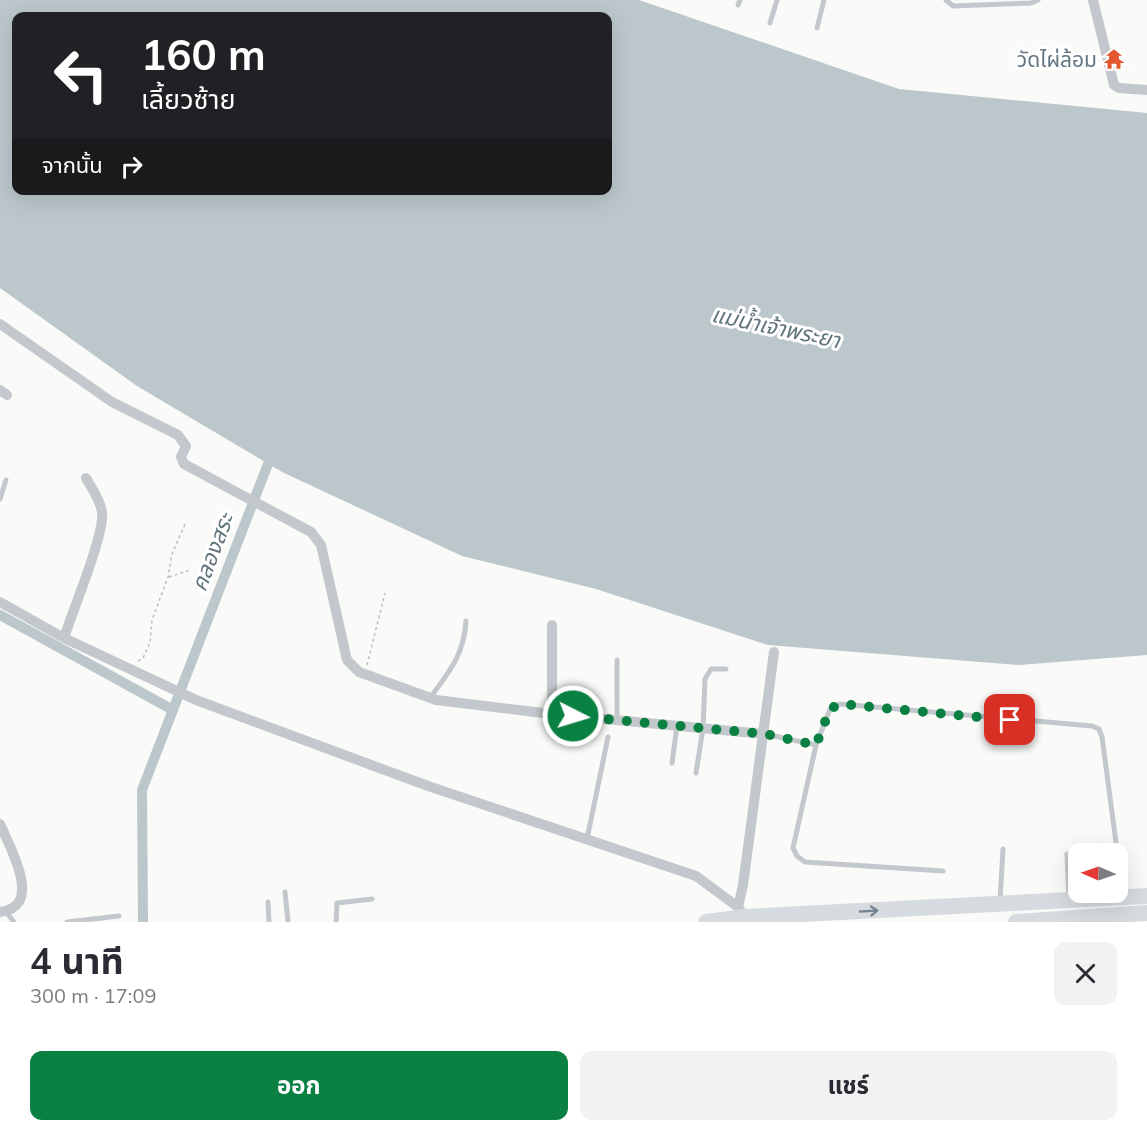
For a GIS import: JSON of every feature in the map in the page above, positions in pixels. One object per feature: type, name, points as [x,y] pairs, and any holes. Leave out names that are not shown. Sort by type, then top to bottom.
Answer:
[{"type":"main road","points":[[1128,897],[1147,896]]},
{"type":"main road","points":[[706,922],[742,912],[1068,900]]},
{"type":"main road","points":[[1024,922],[1128,918],[1147,913]]},
{"type":"street","points":[[1093,0],[1114,85],[1119,88],[1147,90]]},
{"type":"street","points":[[0,324],[112,402],[178,435],[186,446],[181,457],[184,464],[311,532],[317,538],[347,660],[359,672],[430,698],[552,714],[765,734]]},
{"type":"street","points":[[64,638],[96,545],[102,515],[99,500],[86,478]]},
{"type":"street","points":[[0,602],[64,638],[196,700],[428,786],[696,876],[742,912]]},
{"type":"street","points":[[552,625],[552,714]]},
{"type":"street","points":[[742,912],[743,885],[765,734],[774,652]]},
{"type":"street","points":[[0,824],[22,875],[23,888],[21,900],[13,909],[3,912]]},
{"type":"lane","points":[[770,23],[777,0]]},
{"type":"lane","points":[[818,0],[821,8]]},
{"type":"lane","points":[[817,28],[824,0]]},
{"type":"lane","points":[[946,0],[954,6],[1031,3],[1038,0]]},
{"type":"lane","points":[[0,500],[6,480]]},
{"type":"lane","points":[[430,698],[456,663],[465,639],[466,621]]},
{"type":"lane","points":[[617,660],[617,720]]},
{"type":"lane","points":[[696,773],[703,728],[707,674],[711,669],[726,669]]},
{"type":"lane","points":[[943,871],[805,862],[797,856],[793,848],[816,745],[830,709],[840,704],[1092,726],[1099,729],[1117,843]]},
{"type":"lane","points":[[672,763],[677,726]]},
{"type":"lane","points":[[765,734],[816,745]]},
{"type":"lane","points":[[587,838],[608,737]]},
{"type":"lane","points":[[1000,904],[1003,849]]},
{"type":"lane","points":[[1067,854],[1068,877]]},
{"type":"lane","points":[[285,892],[288,922]]},
{"type":"lane","points":[[336,922],[337,903],[372,899]]},
{"type":"lane","points":[[268,902],[269,922]]},
{"type":"lane","points":[[3,912],[14,922]]},
{"type":"lane","points":[[68,922],[119,916]]},
{"type":"path","points":[[128,668],[143,658],[150,643],[152,620],[168,577],[172,554],[186,522]]},
{"type":"path","points":[[168,577],[190,570]]},
{"type":"path","points":[[365,675],[385,592]]},
{"type":"water","name":"แม่น้ำเจ้าพระยา","points":[[0,0],[639,0],[899,89],[1147,113],[1147,655],[1019,665],[768,645],[596,589],[462,556],[282,472],[137,386],[0,288]]},
{"type":"waterway","name":"คลองสระ","points":[[143,922],[142,790],[273,451]]},
{"type":"waterway","points":[[0,615],[173,710]]},
{"type":"place","name":"วัดไผ่ล้อม","points":[[1114,59]]},
{"type":"route","points":[[573,716],[765,734],[816,745],[830,709],[840,704],[1010,720]]}]
